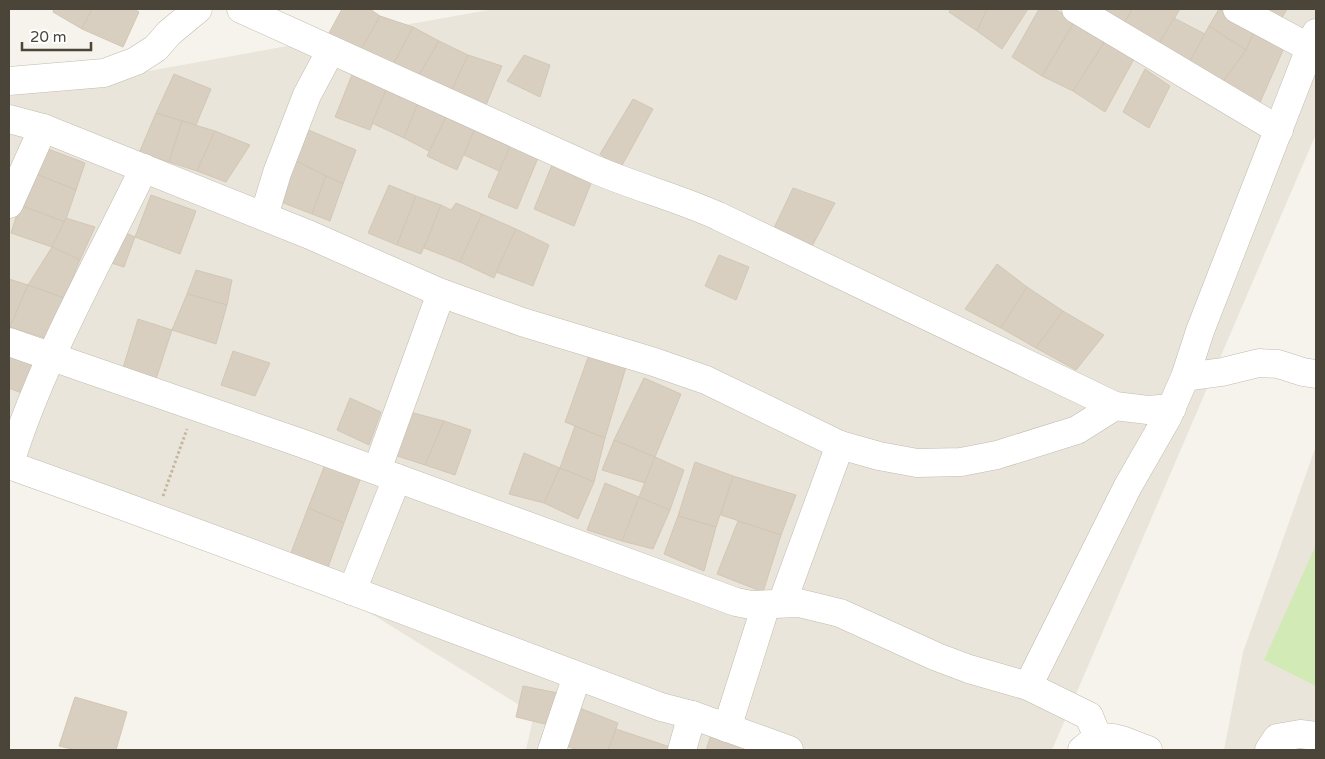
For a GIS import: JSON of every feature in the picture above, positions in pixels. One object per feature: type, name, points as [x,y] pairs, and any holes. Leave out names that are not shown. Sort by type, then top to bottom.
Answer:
[{"type":"street","points":[[9,81],[104,73],[136,61],[156,48],[198,9]]},
{"type":"street","points":[[241,9],[596,170],[634,186],[674,197],[718,216],[1115,406],[1148,410],[1172,408]]},
{"type":"street","points":[[1076,9],[1279,130]]},
{"type":"street","points":[[1028,686],[1128,486],[1172,408],[1313,41],[1236,9]]},
{"type":"street","points":[[264,216],[277,174],[307,96],[330,50]]},
{"type":"street","points":[[9,119],[43,128],[310,234],[441,293],[522,322],[654,362],[706,380],[840,445],[878,456],[917,463],[961,462],[997,455],[1077,430],[1115,406]]},
{"type":"street","points":[[9,204],[43,128]]},
{"type":"street","points":[[144,168],[50,356],[17,439],[9,465],[155,517],[661,707],[692,715],[789,750]]},
{"type":"street","points":[[352,591],[441,293]]},
{"type":"street","points":[[9,342],[302,443],[736,602],[751,605],[799,604],[840,613],[937,657],[968,669],[1028,686],[1089,716],[1090,744],[1108,736],[1148,750]]},
{"type":"street","points":[[1185,377],[1222,372],[1260,363],[1278,364],[1316,374]]},
{"type":"street","points":[[727,728],[774,604],[840,445]]},
{"type":"street","points":[[552,750],[577,676]]},
{"type":"street","points":[[682,750],[692,715]]},
{"type":"street","points":[[1269,750],[1278,738],[1300,734],[1316,736]]},
{"type":"path","points":[[155,517],[195,407]]},
{"type":"shaded area","points":[[494,9],[1316,9],[1316,134],[1052,750],[526,750],[534,714],[295,567],[9,461],[9,96]]},
{"type":"shaded area","points":[[1316,446],[1316,750],[1224,750],[1243,652]]},
{"type":"green space","points":[[1316,545],[1316,686],[1264,660]]},
{"type":"building","points":[[54,9],[92,9],[82,29],[53,12]]},
{"type":"building","points":[[92,9],[134,9],[139,12],[123,47],[82,29]]},
{"type":"building","points":[[342,9],[370,9],[380,16],[360,52],[329,33]]},
{"type":"building","points":[[951,9],[987,9],[977,31],[949,12]]},
{"type":"building","points":[[987,9],[1028,9],[1002,49],[977,31]]},
{"type":"building","points":[[1039,9],[1053,9],[1076,19],[1042,76],[1012,57]]},
{"type":"building","points":[[1100,9],[1132,9],[1124,24]]},
{"type":"building","points":[[1132,9],[1180,9],[1158,45],[1124,24]]},
{"type":"building","points":[[1219,9],[1255,30],[1246,50],[1209,26]]},
{"type":"building","points":[[1253,9],[1287,9],[1279,23]]},
{"type":"building","points":[[380,16],[413,27],[392,67],[360,52]]},
{"type":"building","points":[[1174,18],[1205,34],[1189,63],[1158,45]]},
{"type":"building","points":[[1076,19],[1107,38],[1073,91],[1042,76]]},
{"type":"building","points":[[1209,26],[1246,50],[1222,83],[1189,63]]},
{"type":"building","points":[[413,27],[439,41],[416,80],[392,67]]},
{"type":"building","points":[[1255,30],[1284,48],[1258,107],[1222,83],[1246,50]]},
{"type":"building","points":[[1107,38],[1134,59],[1105,112],[1073,91]]},
{"type":"building","points":[[439,41],[468,55],[450,94],[416,80]]},
{"type":"building","points":[[468,55],[502,66],[484,110],[450,94]]},
{"type":"building","points":[[524,55],[550,65],[540,97],[507,81]]},
{"type":"building","points":[[1145,69],[1170,86],[1149,128],[1123,112]]},
{"type":"building","points":[[354,70],[388,85],[370,130],[335,117]]},
{"type":"building","points":[[174,74],[211,89],[196,125],[156,113]]},
{"type":"building","points":[[388,85],[420,98],[404,138],[372,123]]},
{"type":"building","points":[[420,98],[449,111],[429,151],[404,138]]},
{"type":"building","points":[[633,99],[653,109],[620,169],[600,154]]},
{"type":"building","points":[[449,111],[477,124],[457,170],[427,156]]},
{"type":"building","points":[[156,113],[182,121],[169,162],[139,153]]},
{"type":"building","points":[[182,121],[215,131],[197,171],[169,162]]},
{"type":"building","points":[[477,124],[512,142],[499,171],[464,155]]},
{"type":"building","points":[[306,129],[356,150],[343,184],[294,160]]},
{"type":"building","points":[[215,131],[250,145],[226,182],[197,171]]},
{"type":"building","points":[[512,142],[540,153],[517,209],[488,197]]},
{"type":"building","points":[[43,147],[85,163],[76,190],[31,172]]},
{"type":"building","points":[[294,160],[326,176],[312,214],[281,202]]},
{"type":"building","points":[[554,160],[594,176],[574,226],[534,209]]},
{"type":"building","points":[[31,172],[76,190],[65,222],[20,205]]},
{"type":"building","points":[[326,176],[343,184],[330,221],[312,214]]},
{"type":"building","points":[[389,185],[416,196],[397,245],[368,233]]},
{"type":"building","points":[[793,188],[835,203],[811,248],[773,230]]},
{"type":"building","points":[[151,195],[196,211],[180,254],[135,237]]},
{"type":"building","points":[[416,196],[441,205],[421,254],[397,245]]},
{"type":"building","points":[[456,203],[482,214],[460,262],[424,248],[441,205],[451,210]]},
{"type":"building","points":[[20,205],[65,222],[52,247],[11,233]]},
{"type":"building","points":[[482,214],[516,229],[494,278],[460,262]]},
{"type":"building","points":[[66,218],[95,227],[80,260],[52,247]]},
{"type":"building","points":[[516,229],[549,245],[533,286],[496,272]]},
{"type":"building","points":[[118,230],[135,237],[124,267],[105,261]]},
{"type":"building","points":[[52,247],[80,260],[64,298],[28,285]]},
{"type":"building","points":[[719,255],[749,267],[736,300],[705,286]]},
{"type":"building","points":[[997,264],[1027,287],[1001,328],[965,309]]},
{"type":"building","points":[[196,270],[232,280],[227,305],[187,294]]},
{"type":"building","points":[[9,279],[28,285],[10,327],[9,326]]},
{"type":"building","points":[[28,285],[64,298],[45,338],[10,327]]},
{"type":"building","points":[[1027,287],[1063,311],[1036,348],[1001,328]]},
{"type":"building","points":[[187,294],[227,305],[216,344],[172,330]]},
{"type":"building","points":[[1063,311],[1104,335],[1076,370],[1036,348]]},
{"type":"building","points":[[138,319],[172,330],[155,382],[122,371]]},
{"type":"building","points":[[9,347],[40,358],[24,394],[9,388]]},
{"type":"building","points":[[233,351],[270,363],[255,396],[221,385]]},
{"type":"building","points":[[590,352],[626,367],[605,438],[565,422]]},
{"type":"building","points":[[644,378],[681,394],[655,457],[614,440]]},
{"type":"building","points":[[350,398],[381,412],[369,445],[337,430]]},
{"type":"building","points":[[406,411],[444,421],[425,465],[388,453]]},
{"type":"building","points":[[444,421],[471,430],[455,475],[425,465]]},
{"type":"building","points":[[575,426],[605,438],[594,482],[560,468]]},
{"type":"building","points":[[614,440],[655,457],[645,483],[602,470]]},
{"type":"building","points":[[524,453],[560,468],[544,503],[509,494]]},
{"type":"building","points":[[328,457],[363,472],[344,523],[308,508]]},
{"type":"building","points":[[655,457],[684,470],[670,510],[639,497]]},
{"type":"building","points":[[695,462],[733,476],[716,527],[678,516]]},
{"type":"building","points":[[560,468],[594,482],[578,519],[544,503]]},
{"type":"building","points":[[733,476],[796,495],[781,535],[721,515]]},
{"type":"building","points":[[605,483],[639,497],[622,541],[587,530]]},
{"type":"building","points":[[639,497],[670,510],[653,549],[622,541]]},
{"type":"building","points":[[308,508],[344,523],[326,573],[289,558]]},
{"type":"building","points":[[678,516],[716,527],[704,571],[664,554]]},
{"type":"building","points":[[738,521],[781,535],[763,592],[717,574]]},
{"type":"building","points":[[523,686],[563,694],[553,726],[516,717]]},
{"type":"building","points":[[75,697],[127,712],[116,750],[76,750],[59,746]]},
{"type":"building","points":[[577,707],[618,723],[608,750],[579,750],[566,746]]},
{"type":"building","points":[[616,729],[670,747],[669,750],[608,750]]},
{"type":"building","points":[[712,732],[743,741],[739,750],[706,750]]}]
